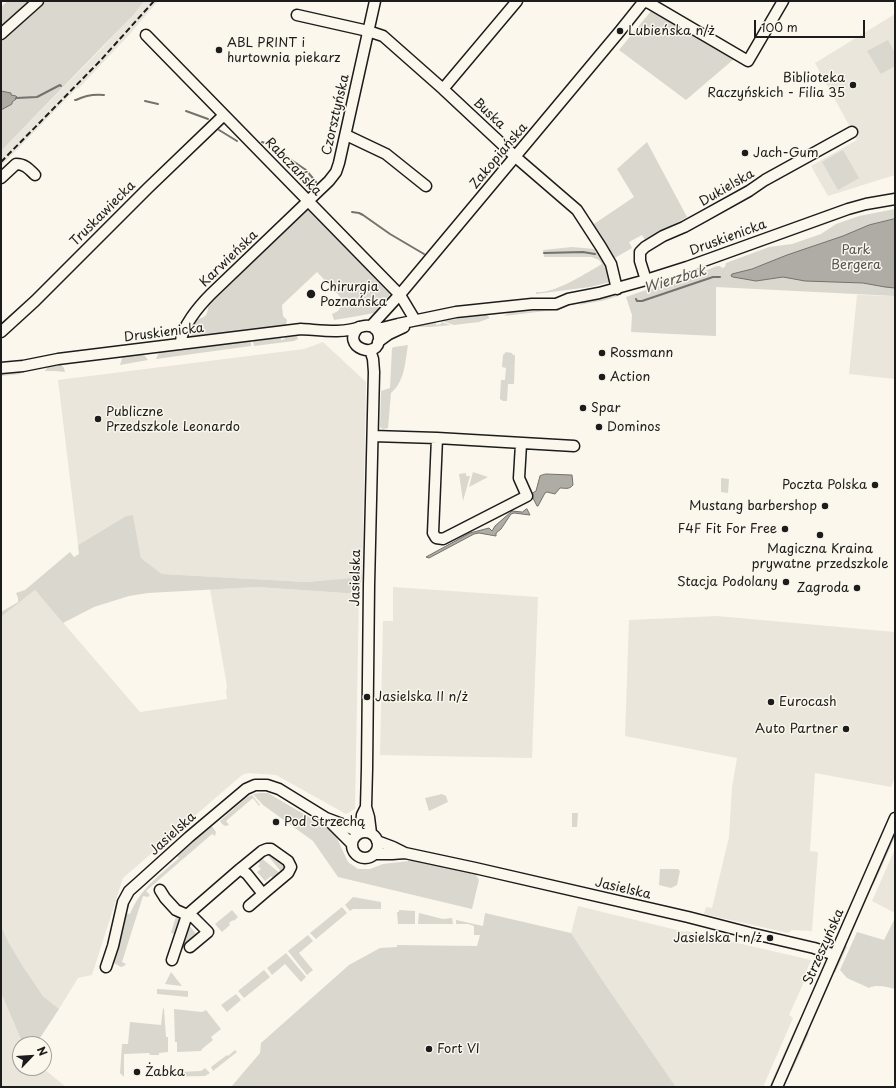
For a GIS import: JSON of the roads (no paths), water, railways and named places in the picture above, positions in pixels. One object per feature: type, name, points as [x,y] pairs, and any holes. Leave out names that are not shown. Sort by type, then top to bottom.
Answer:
[{"type":"street","points":[[1,34],[38,1]]},
{"type":"street","name":"Czorsztyńska","points":[[308,201],[336,172],[346,134],[375,1]]},
{"type":"street","points":[[443,89],[517,1]]},
{"type":"street","points":[[644,1],[748,61],[783,1]]},
{"type":"street","name":"Zakopiańska","points":[[373,328],[644,1]]},
{"type":"street","name":"Buska","points":[[297,15],[368,31],[383,36],[576,210],[611,264],[617,289]]},
{"type":"street","name":"Rabczańska","points":[[146,36],[400,295],[415,320]]},
{"type":"street","name":"Truskawiecka","points":[[1,332],[224,115]]},
{"type":"street","name":"Dukielska","points":[[646,280],[640,261],[640,252],[645,247],[663,236],[684,227],[852,132]]},
{"type":"street","points":[[346,134],[386,154],[426,186]]},
{"type":"street","points":[[1,178],[16,164],[26,166],[35,174]]},
{"type":"street","name":"Druskienicka","points":[[373,328],[382,328],[456,312],[532,304],[556,304],[568,299],[617,289],[687,267],[848,209],[866,204],[895,200]]},
{"type":"street","name":"Karwieńska","points":[[181,344],[180,340],[183,333],[201,304],[308,201]]},
{"type":"street","name":"Druskienicka","points":[[378,342],[389,334],[415,320]]},
{"type":"street","points":[[363,326],[373,328],[378,333],[379,337],[377,345],[370,350],[362,350],[354,342],[355,334],[359,327],[363,326]]},
{"type":"street","name":"Druskienicka","points":[[1,368],[23,366],[58,359],[301,329],[331,331],[359,327]]},
{"type":"street","name":"Druskienicka","points":[[331,331],[354,342]]},
{"type":"street","name":"Jasielska","points":[[370,350],[373,359],[374,372],[366,807],[374,837],[405,853],[688,917],[814,948],[835,955]]},
{"type":"street","points":[[373,436],[574,446]]},
{"type":"street","points":[[437,438],[432,533],[436,538],[443,539],[527,496],[519,478],[520,444]]},
{"type":"street","name":"Jasielska","points":[[106,967],[113,946],[123,902],[130,892],[189,837],[246,789],[255,785],[267,785],[279,789],[326,818],[360,833],[362,815],[366,807]]},
{"type":"street","name":"Jasielska","points":[[326,818],[352,844]]},
{"type":"street","name":"Strzeszyńska","points":[[777,1087],[895,818]]},
{"type":"street","points":[[363,832],[374,837],[378,848],[374,854],[368,858],[355,854],[352,844],[354,837],[363,832]]},
{"type":"street","points":[[172,960],[187,915],[262,851],[271,849],[288,860],[291,867],[288,873],[249,906]]},
{"type":"street","name":"Jasielska","points":[[374,854],[405,853]]},
{"type":"street","points":[[240,869],[247,874],[263,894]]},
{"type":"street","points":[[160,890],[164,898],[176,910],[194,918],[208,932],[190,947]]},
{"type":"waterway","name":"Wierzbak","points":[[16,98],[37,97],[60,85],[61,86]]},
{"type":"waterway","name":"Wierzbak","points":[[75,100],[82,97],[104,95]]},
{"type":"waterway","name":"Wierzbak","points":[[145,101],[158,104]]},
{"type":"waterway","name":"Wierzbak","points":[[186,111],[208,119]]},
{"type":"waterway","name":"Wierzbak","points":[[219,130],[237,141]]},
{"type":"waterway","name":"Wierzbak","points":[[262,142],[268,144],[287,157]]},
{"type":"waterway","name":"Wierzbak","points":[[290,159],[306,170],[316,182]]},
{"type":"waterway","name":"Wierzbak","points":[[352,212],[363,215],[390,234],[424,254]]},
{"type":"waterway","name":"Wierzbak","points":[[544,253],[583,252],[595,254]]},
{"type":"waterway","name":"Wierzbak","points":[[636,299],[637,301],[642,301],[713,277],[720,277]]},
{"type":"railway","points":[[1,162],[100,61],[154,1]]},
{"type":"place","name":"Lubieńska n/ż","points":[[620,31]]},
{"type":"place","name":"ABL PRINT i hurtownia piekarz","points":[[219,50]]},
{"type":"place","name":"Biblioteka Raczyńskich - Filia 35","points":[[853,85]]},
{"type":"place","name":"Jach-Gum","points":[[745,153]]},
{"type":"place","name":"Chirurgia Poznańska","points":[[311,294]]},
{"type":"place","name":"Rossmann","points":[[602,353]]},
{"type":"place","name":"Action","points":[[602,377]]},
{"type":"place","name":"Spar","points":[[583,408]]},
{"type":"place","name":"Publiczne Przedszkole Leonardo","points":[[98,419]]},
{"type":"place","name":"Dominos","points":[[599,427]]},
{"type":"place","name":"Poczta Polska","points":[[875,485]]},
{"type":"place","name":"Mustang barbershop","points":[[825,506]]},
{"type":"place","name":"F4F Fit For Free","points":[[785,529]]},
{"type":"place","name":"Magiczna Kraina prywatne przedszkole","points":[[820,535]]},
{"type":"place","name":"Stacja Podolany","points":[[786,582]]},
{"type":"place","name":"Zagroda","points":[[857,588]]},
{"type":"place","name":"Jasielska II n/ż","points":[[367,697]]},
{"type":"place","name":"Eurocash","points":[[771,702]]},
{"type":"place","name":"Auto Partner","points":[[846,729]]},
{"type":"place","name":"Pod Strzechą","points":[[276,822]]},
{"type":"place","name":"Jasielska I n/ż","points":[[770,938]]},
{"type":"place","name":"Fort VI","points":[[429,1049]]},
{"type":"place","name":"Żabka","points":[[137,1072]]},
{"type":"park label","name":"Park Bergera","points":[[856,258]]}]
